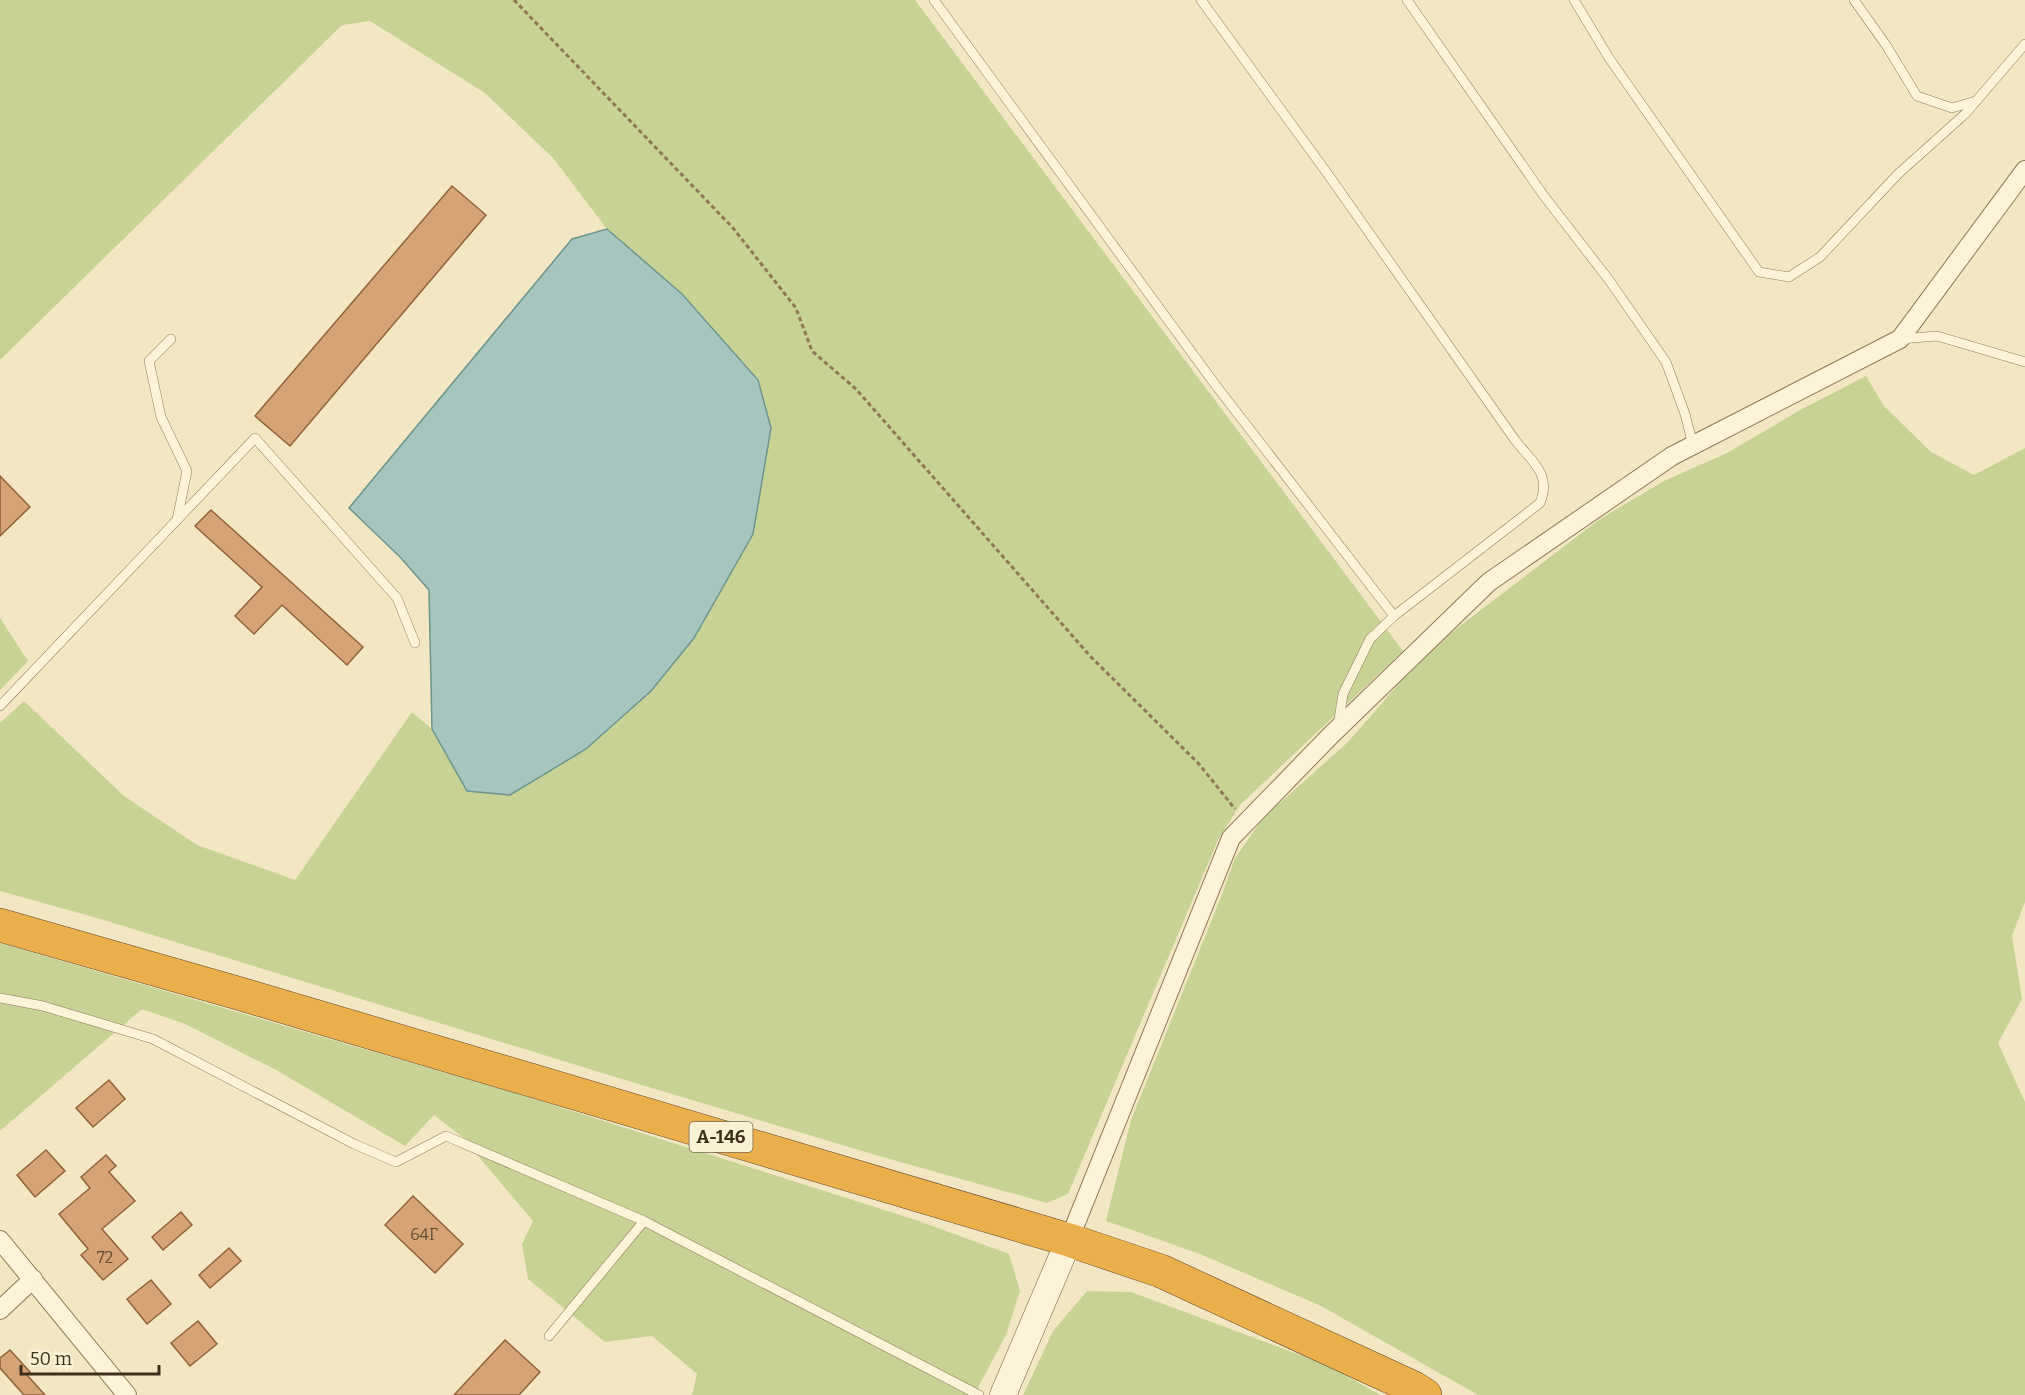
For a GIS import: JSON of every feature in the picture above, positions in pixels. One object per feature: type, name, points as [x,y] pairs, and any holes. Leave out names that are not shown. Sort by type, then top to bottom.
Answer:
[{"type":"highway","name":"А-146","points":[[0,925],[241,994],[1069,1240],[1161,1271],[1425,1395]]},
{"type":"main road","points":[[1003,1395],[1069,1240]]},
{"type":"street","points":[[1069,1240],[1231,838],[1338,729],[1489,582],[1671,456],[1900,339],[2025,170]]},
{"type":"street","points":[[0,1240],[127,1395]]},
{"type":"street","points":[[0,1310],[33,1279]]},
{"type":"lane","points":[[934,0],[1214,383],[1394,616]]},
{"type":"lane","points":[[1201,0],[1328,173],[1515,440],[1543,475],[1545,490],[1540,503],[1394,616],[1370,639],[1343,694],[1338,729]]},
{"type":"lane","points":[[1407,0],[1544,195],[1609,280],[1666,362],[1685,414],[1693,445]]},
{"type":"lane","points":[[1574,0],[1609,58],[1759,273],[1789,277],[1820,257],[1898,174],[1965,114],[2025,44]]},
{"type":"lane","points":[[1854,0],[1886,45],[1917,96],[1952,108],[1976,101]]},
{"type":"lane","points":[[1900,339],[1937,336],[2025,362]]},
{"type":"lane","points":[[171,339],[149,360],[161,417],[187,471],[177,520]]},
{"type":"lane","points":[[0,706],[255,438],[397,598],[415,643]]},
{"type":"lane","points":[[0,998],[43,1006],[153,1039],[354,1144],[396,1162],[446,1136],[644,1221],[979,1395]]},
{"type":"lane","points":[[549,1336],[644,1221]]},
{"type":"path","points":[[514,0],[733,228],[796,308],[812,351],[856,389],[1091,657],[1199,764],[1246,822]]},
{"type":"green space","points":[[0,0],[915,0],[1403,651],[1240,805],[1218,840],[1068,1194],[1047,1203],[879,1156],[97,918],[0,891],[0,723],[24,701],[124,796],[197,845],[295,880],[412,712],[432,729],[467,791],[586,749],[651,691],[694,638],[758,379],[682,294],[607,229],[553,158],[485,93],[370,21],[342,25],[0,360]]},
{"type":"green space","points":[[1866,376],[1884,406],[1931,452],[1974,475],[2025,448],[2025,902],[2012,936],[2022,999],[1998,1043],[2025,1102],[2025,1395],[1478,1395],[1321,1306],[1200,1254],[1106,1221],[1131,1120],[1235,858],[1263,818],[1348,742],[1403,679],[1447,636],[1600,519],[1664,481],[1727,453],[1802,409]]},
{"type":"green space","points":[[0,618],[28,661],[0,690]]},
{"type":"green space","points":[[0,943],[512,1092],[919,1221],[1009,1254],[1020,1291],[1006,1335],[974,1395],[692,1395],[697,1374],[652,1336],[605,1342],[528,1279],[522,1244],[533,1221],[461,1136],[434,1115],[405,1146],[278,1071],[185,1024],[142,1009],[0,1131]]},
{"type":"green space","points":[[1087,1291],[1131,1292],[1330,1366],[1380,1395],[1023,1395],[1053,1331]]},
{"type":"water","points":[[607,229],[682,294],[758,380],[771,428],[753,534],[694,638],[651,691],[586,749],[510,795],[467,791],[432,729],[429,590],[400,557],[349,508],[572,239]]},
{"type":"building","points":[[452,186],[486,215],[290,446],[255,416]]},
{"type":"building","points":[[0,476],[30,507],[0,536]]},
{"type":"building","points":[[211,510],[363,647],[347,665],[282,605],[254,634],[235,616],[262,587],[195,526]]},
{"type":"building","points":[[109,1080],[125,1099],[93,1127],[76,1108]]},
{"type":"building","points":[[46,1150],[65,1171],[35,1197],[17,1175]]},
{"type":"building","points":[[106,1155],[116,1166],[109,1172],[135,1201],[102,1229],[128,1259],[103,1280],[81,1255],[88,1249],[59,1214],[90,1188],[81,1177]]},
{"type":"building","points":[[413,1196],[463,1244],[435,1273],[385,1225]]},
{"type":"building","points":[[181,1212],[192,1225],[163,1250],[152,1237]]},
{"type":"building","points":[[229,1248],[241,1261],[210,1288],[199,1275]]},
{"type":"building","points":[[151,1280],[171,1304],[147,1324],[127,1299]]},
{"type":"building","points":[[198,1321],[217,1344],[190,1366],[171,1343]]},
{"type":"building","points":[[505,1340],[540,1372],[519,1395],[454,1395]]},
{"type":"building","points":[[10,1350],[30,1372],[27,1375],[45,1395],[24,1395],[0,1368],[0,1358]]}]
